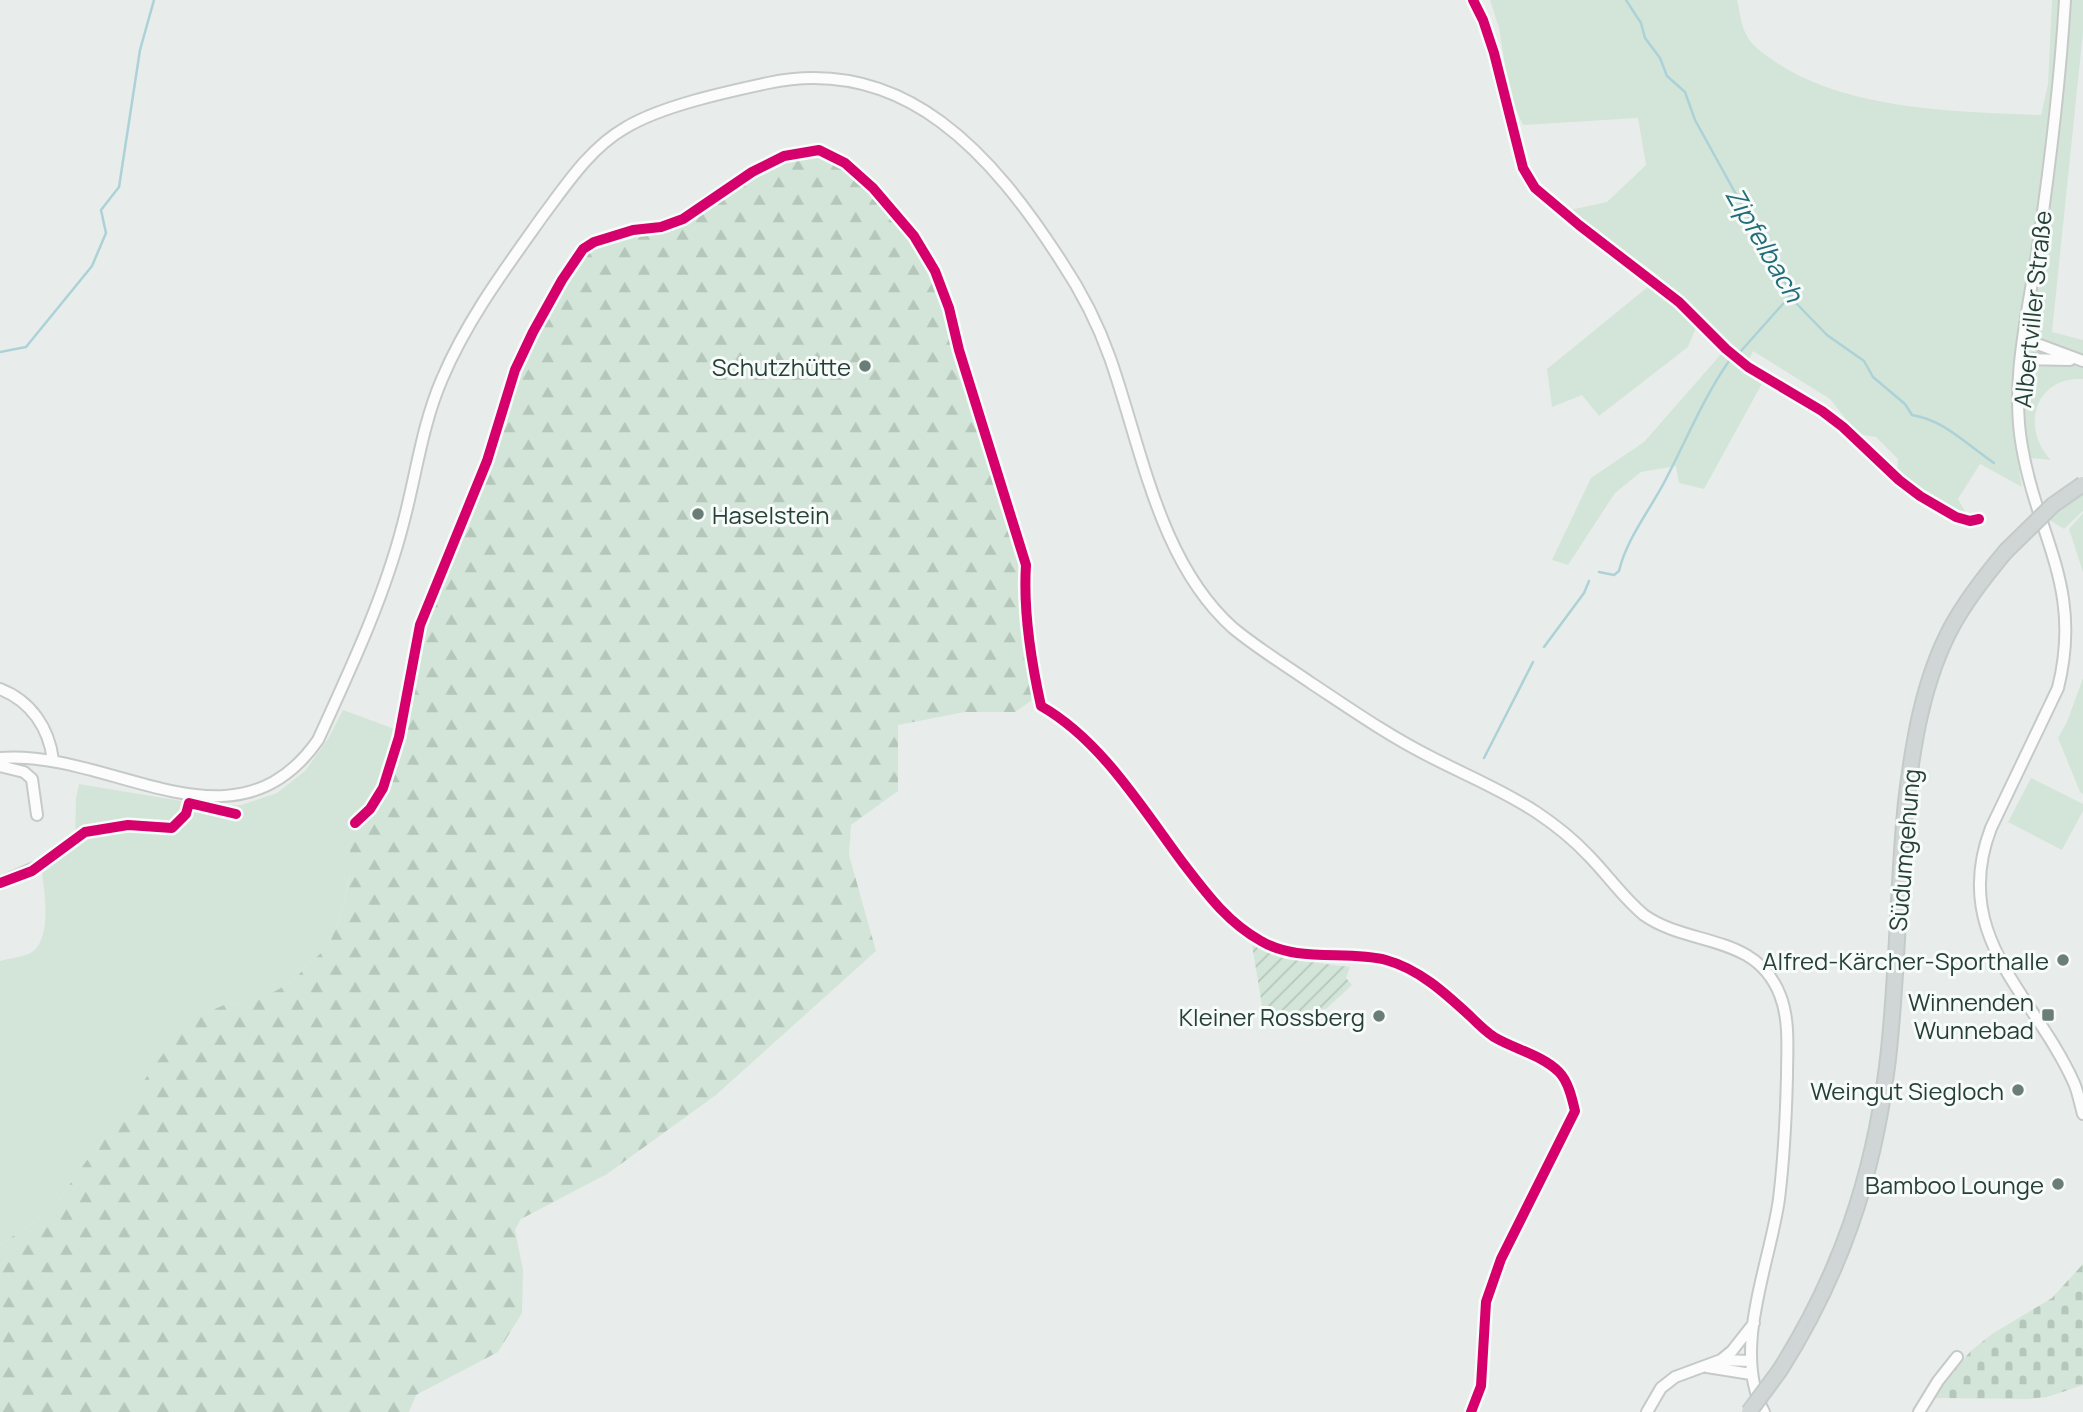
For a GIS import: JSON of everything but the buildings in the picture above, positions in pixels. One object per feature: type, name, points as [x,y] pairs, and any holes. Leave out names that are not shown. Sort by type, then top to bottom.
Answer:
[{"type":"main road","name":"Südumgehung","points":[[1749,1412],[1780,1370],[1826,1290],[1865,1183],[1887,1066],[1902,839],[1911,763],[1931,675],[1950,630],[1973,590],[2006,551],[2053,505],[2083,484]]},
{"type":"street","name":"Albertviller Straße","points":[[2065,0],[2054,125],[2019,387],[2020,432],[2030,482],[2065,588],[2070,638],[2066,664],[2058,688],[1991,828],[1983,850],[1980,873],[1981,900],[1998,960],[2074,1084],[2083,1114]]},
{"type":"street","points":[[0,758],[53,760],[192,795],[226,797],[245,795],[268,787],[303,761],[318,740],[335,703],[384,585],[402,529],[438,386],[458,343],[515,255],[575,174],[603,144],[624,128],[648,116],[780,80],[848,80],[899,96],[941,120],[982,157],[1002,179],[1061,261],[1091,314],[1108,352],[1173,548],[1196,588],[1214,609],[1252,642],[1393,737],[1516,799],[1543,817],[1588,854],[1644,915],[1662,925],[1725,944],[1743,953],[1772,979],[1786,1016],[1786,1104],[1778,1206],[1754,1323],[1751,1361],[1756,1396],[1765,1412]]},
{"type":"street","points":[[2024,339],[2081,360]]},
{"type":"street","points":[[2021,359],[2081,360]]},
{"type":"street","points":[[0,690],[17,697],[37,717],[49,738],[53,760]]},
{"type":"street","points":[[0,766],[24,772],[32,779],[37,815]]},
{"type":"street","points":[[0,883],[39,866]]},
{"type":"street","points":[[1647,1412],[1661,1388],[1675,1377],[1721,1360],[1732,1351],[1754,1323]]},
{"type":"street","points":[[1919,1412],[1957,1357]]},
{"type":"street","points":[[1721,1360],[1751,1361]]},
{"type":"street","points":[[1707,1367],[1751,1374]]},
{"type":"green space","points":[[1490,0],[1737,0],[1743,28],[1754,46],[1798,75],[1830,88],[1900,105],[2041,115],[2048,84],[2052,0],[2083,0],[2083,32],[2052,332],[2083,340],[2083,379],[2067,380],[2053,386],[2037,406],[2036,433],[2051,460],[2017,457],[2022,487],[1980,464],[1958,499],[1968,517],[1955,520],[1897,482],[1898,459],[1876,437],[1858,434],[1830,399],[1753,351],[1746,367],[1764,380],[1704,489],[1679,483],[1676,466],[1641,472],[1615,493],[1568,565],[1552,560],[1591,478],[1644,442],[1729,345],[1701,316],[1688,347],[1599,416],[1582,395],[1552,407],[1547,369],[1660,277],[1570,210],[1607,202],[1646,165],[1638,118],[1523,125],[1510,96],[1499,28]]},
{"type":"green space","points":[[819,150],[845,163],[860,175],[914,236],[935,271],[949,308],[959,350],[1026,565],[1033,650],[1031,701],[1015,712],[965,712],[898,725],[898,791],[851,825],[849,855],[876,951],[716,1095],[607,1174],[521,1219],[515,1230],[523,1270],[522,1313],[498,1352],[416,1395],[409,1412],[0,1412],[0,1245],[52,1209],[186,1022],[226,1004],[255,1002],[290,983],[328,946],[339,922],[350,877],[350,834],[355,823],[370,809],[383,788],[398,737],[420,625],[487,461],[515,370],[562,280],[583,249],[609,236],[661,227],[682,219],[752,172],[784,156]]},
{"type":"green space","points":[[2083,492],[2083,511],[2064,529],[2048,519]]},
{"type":"green space","points":[[2083,513],[2083,572],[2069,529]]},
{"type":"green space","points":[[2083,678],[2083,794],[2058,738],[2067,722]]},
{"type":"green space","points":[[343,710],[400,731],[383,788],[370,809],[355,823],[350,834],[350,876],[339,922],[328,946],[290,983],[255,1003],[226,1004],[186,1023],[52,1209],[0,1245],[0,961],[29,954],[39,945],[45,924],[41,866],[75,841],[79,784],[212,806],[241,805],[277,793],[305,771],[328,739]]},
{"type":"green space","points":[[2031,778],[2083,804],[2083,811],[2062,850],[2008,822]]},
{"type":"green space","points":[[1252,945],[1286,959],[1350,967],[1346,978],[1352,985],[1326,1009],[1264,1017]]},
{"type":"green space","points":[[2083,1264],[2083,1385],[2047,1397],[2028,1399],[1934,1398],[1949,1374],[1972,1350],[1992,1334],[2052,1298]]},
{"type":"waterway","points":[[0,352],[26,347],[92,266],[106,233],[101,210],[119,187],[140,50],[154,0]]},
{"type":"waterway","name":"Zipfelbach","points":[[1626,0],[1641,23],[1645,38],[1660,58],[1667,76],[1685,92],[1695,120],[1796,303],[1827,335],[1864,361],[1873,377],[1905,404],[1912,415],[1946,428],[1994,463]]},
{"type":"waterway","points":[[1741,351],[1790,296]]},
{"type":"waterway","points":[[1599,572],[1614,575],[1619,571],[1634,534],[1729,361]]},
{"type":"waterway","points":[[1544,647],[1584,593],[1589,581]]},
{"type":"waterway","points":[[1484,758],[1533,662]]},
{"type":"cycle path","points":[[1473,0],[1494,53],[1523,168],[1535,188],[1679,302],[1748,367],[1822,411],[1920,496],[1956,517],[1970,521],[1979,519]]},
{"type":"cycle path","points":[[355,823],[370,809],[383,788],[399,737],[420,625],[487,461],[515,370],[562,280],[583,249],[594,242],[633,230],[661,227],[683,219],[752,172],[784,156],[819,150],[845,163],[873,188],[914,236],[935,271],[949,308],[959,350],[1026,565],[1029,636],[1041,706],[1063,720],[1101,756],[1209,896],[1227,916],[1249,933],[1275,948],[1291,952],[1371,957],[1410,969],[1441,991],[1491,1035],[1544,1061],[1565,1080],[1575,1111],[1501,1259],[1486,1302],[1481,1386],[1471,1412]]},
{"type":"cycle path","points":[[0,883],[32,871],[85,832],[128,825],[172,828],[186,814],[189,803],[236,814]]},
{"type":"place","name":"Schutzhütte","points":[[865,366]]},
{"type":"place","name":"Haselstein","points":[[698,514]]},
{"type":"place","name":"Alfred-Kärcher-Sporthalle","points":[[2063,960]]},
{"type":"place","name":"Winnenden Wunnebad","points":[[2048,1015]]},
{"type":"place","name":"Kleiner Rossberg","points":[[1379,1016]]},
{"type":"place","name":"Weingut Siegloch","points":[[2018,1090]]},
{"type":"place","name":"Bamboo Lounge","points":[[2058,1184]]}]
